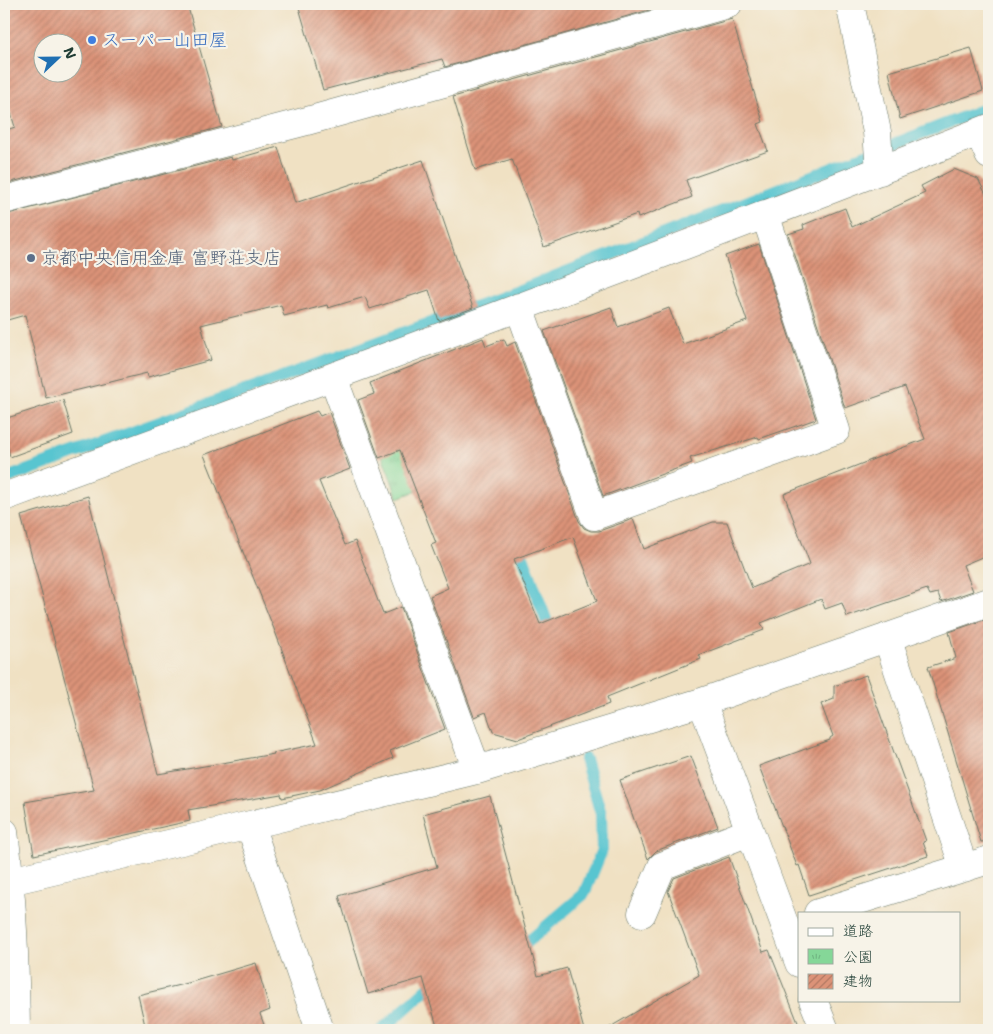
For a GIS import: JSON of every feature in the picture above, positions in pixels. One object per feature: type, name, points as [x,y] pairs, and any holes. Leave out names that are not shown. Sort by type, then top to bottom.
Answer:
[{"type":"street","points":[[4,200],[307,121],[728,4]]},
{"type":"street","points":[[854,5],[877,132],[880,171]]},
{"type":"street","points":[[4,497],[333,377],[880,171],[986,138]]},
{"type":"street","points":[[519,307],[594,516],[836,430],[765,214]]},
{"type":"street","points":[[333,377],[477,770]]},
{"type":"street","points":[[10,881],[250,826],[477,770],[702,702],[989,602]]},
{"type":"street","points":[[887,637],[964,868]]},
{"type":"street","points":[[702,702],[750,832],[792,921],[798,957]]},
{"type":"street","points":[[250,826],[320,1030]]},
{"type":"street","points":[[4,832],[10,881],[14,944],[16,1030]]},
{"type":"street","points":[[642,913],[662,866],[750,832]]},
{"type":"street","points":[[821,912],[989,860]]},
{"type":"street","points":[[815,1002],[825,1030]]},
{"type":"green space","points":[[447,424],[466,472],[398,498],[380,450]]},
{"type":"building","points":[[4,4],[187,4],[222,127],[4,184],[4,131],[15,127],[4,91]]},
{"type":"building","points":[[298,4],[671,4],[445,67],[442,59],[323,90]]},
{"type":"building","points":[[732,19],[763,122],[758,124],[768,151],[686,180],[692,197],[638,218],[637,214],[544,247],[512,159],[475,170],[453,97]]},
{"type":"building","points":[[971,48],[983,91],[900,119],[889,72]]},
{"type":"building","points":[[278,147],[295,203],[423,160],[473,308],[439,321],[429,290],[370,309],[365,297],[328,308],[327,305],[284,316],[281,305],[201,325],[211,360],[148,377],[147,373],[46,398],[25,315],[4,321],[4,215],[231,157],[232,160]]},
{"type":"building","points":[[954,169],[978,179],[989,200],[989,554],[963,565],[973,591],[941,602],[938,593],[930,595],[927,589],[847,617],[842,603],[825,609],[821,599],[761,623],[764,630],[699,655],[701,659],[607,697],[609,704],[518,739],[493,732],[486,712],[474,717],[430,596],[448,588],[431,545],[436,543],[400,450],[379,458],[358,400],[374,394],[370,383],[483,338],[486,346],[504,339],[507,346],[515,342],[579,521],[584,528],[591,531],[599,531],[633,519],[644,549],[713,522],[727,522],[752,588],[810,564],[784,494],[925,439],[905,387],[845,408],[788,234],[804,229],[803,225],[845,208],[852,227],[925,193],[921,186]],"holes":[[[573,537],[597,601],[540,624],[514,559]]]},
{"type":"building","points":[[759,244],[816,419],[759,439],[758,437],[690,458],[692,463],[603,496],[544,331],[611,307],[618,327],[669,308],[683,344],[747,321],[725,256]]},
{"type":"building","points":[[63,400],[73,434],[10,457],[4,430],[4,419]]},
{"type":"building","points":[[317,411],[320,416],[329,412],[350,469],[319,481],[345,545],[355,541],[383,614],[401,607],[445,729],[390,751],[393,758],[320,790],[282,798],[281,794],[188,810],[190,821],[34,855],[25,802],[94,790],[21,516],[88,496],[158,774],[274,754],[317,744],[276,634],[204,455]]},
{"type":"building","points":[[984,620],[989,634],[989,841],[981,842],[928,667],[956,658],[949,632]]},
{"type":"building","points":[[866,675],[926,841],[923,842],[928,856],[809,895],[799,865],[797,866],[759,766],[830,740],[833,736],[821,704],[834,699],[834,686]]},
{"type":"building","points":[[691,756],[718,827],[656,851],[648,859],[620,780]]},
{"type":"building","points":[[490,796],[538,976],[567,968],[584,1030],[438,1030],[423,978],[368,994],[339,896],[437,867],[423,814]]},
{"type":"building","points":[[729,857],[763,952],[769,950],[801,1030],[605,1030],[699,975],[668,891],[674,878]]},
{"type":"building","points":[[256,963],[270,1010],[260,1014],[266,1030],[146,1030],[138,995],[188,983]]},
{"type":"waterway","points":[[4,479],[515,292],[989,107]]},
{"type":"waterway","points":[[514,541],[524,559],[552,636]]},
{"type":"waterway","points":[[516,952],[584,894],[602,850],[601,814],[585,759]]},
{"type":"waterway","points":[[382,1030],[430,986],[439,982]]},
{"type":"place","name":"スーパー山田屋","points":[[92,40]]},
{"type":"place","name":"京都中央信用金庫 富野荘支店","points":[[31,258]]}]
